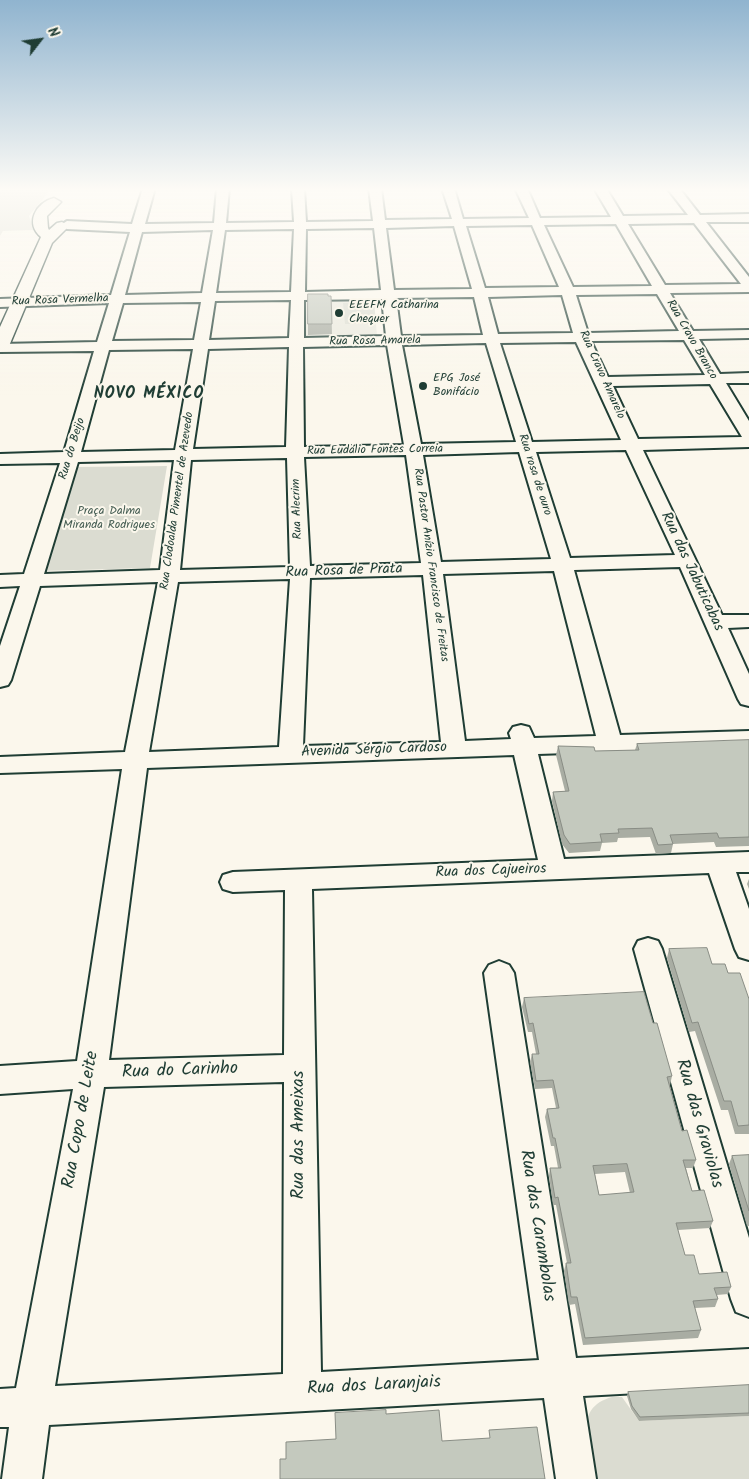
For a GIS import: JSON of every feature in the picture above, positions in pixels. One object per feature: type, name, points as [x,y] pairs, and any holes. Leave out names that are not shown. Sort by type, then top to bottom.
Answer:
[{"type":"main road","points":[[0,347],[35,257]]},
{"type":"street","name":"Rua do Beijo","points":[[0,680],[71,457],[130,257]]},
{"type":"street","name":"Rua Clodoalda Pimentel de Azevedo","points":[[137,753],[169,576],[183,456],[215,257]]},
{"type":"street","name":"Rua Alecrim","points":[[291,747],[300,573],[295,452],[299,257]]},
{"type":"street","name":"Rua Pastor Anízio Francisco de Freitas","points":[[384,257],[394,342],[414,451],[432,569],[453,742]]},
{"type":"street","name":"Rua rosa de ouro","points":[[469,257],[492,340],[563,566],[608,737]]},
{"type":"street","name":"Rua Cravo Amarelo","points":[[552,257],[568,292],[582,338],[632,444]]},
{"type":"street","name":"Rua Cravo Branco","points":[[642,257],[749,435]]},
{"type":"street","points":[[726,257],[749,287]]},
{"type":"street","name":"Rua Rosa Vermelha","points":[[0,303],[749,287]]},
{"type":"street","name":"Rua Rosa Amarela","points":[[0,347],[296,344],[749,334]]},
{"type":"street","points":[[604,382],[749,378]]},
{"type":"street","name":"Rua Eudálio Fontes Correia","points":[[0,459],[749,442]]},
{"type":"street","name":"Rua das Jabuticabas","points":[[632,444],[749,699]]},
{"type":"street","name":"Rua Rosa de Prata","points":[[0,581],[687,561]]},
{"type":"street","points":[[715,622],[749,621]]},
{"type":"street","name":"Avenida Sérgio Cardoso","points":[[0,765],[137,753],[218,749],[685,734],[749,725]]},
{"type":"street","name":"Avenida Sérgio Cardoso","points":[[685,734],[749,739]]},
{"type":"street","points":[[523,739],[552,870]]},
{"type":"street","name":"Avenida Sérgio Cardoso","points":[[0,751],[137,753]]},
{"type":"street","name":"Rua Copo de Leite","points":[[22,1479],[16,1407],[91,1074],[137,753]]},
{"type":"street","name":"Rua dos Cajueiros","points":[[233,882],[749,862]]},
{"type":"street","points":[[719,863],[749,949]]},
{"type":"street","name":"Rua das Ameixas","points":[[298,879],[302,1392]]},
{"type":"street","name":"Rua das Graviolas","points":[[648,949],[749,1299]]},
{"type":"street","name":"Rua das Carambolas","points":[[498,972],[576,1479]]},
{"type":"street","name":"Rua do Carinho","points":[[0,1080],[91,1074],[300,1068]]},
{"type":"street","name":"Rua dos Laranjais","points":[[16,1407],[749,1368]]},
{"type":"shaded area","name":"EEEFM Catharina Chequer","points":[[374,299],[377,336],[303,337],[303,300]]},
{"type":"green space","points":[[374,302],[376,324],[345,324],[343,303]]},
{"type":"green space","name":"Praça Dalma Miranda Rodrigues","points":[[167,466],[150,568],[40,571],[75,467]]},
{"type":"green space","points":[[612,1397],[622,1397],[639,1421],[749,1416],[749,1479],[592,1479],[586,1442],[587,1419],[591,1410],[599,1402]]},
{"type":"building","points":[[308,294],[328,294],[328,296],[331,296],[332,324],[308,324]]},
{"type":"building","points":[[749,740],[749,837],[719,838],[717,833],[670,835],[673,844],[658,845],[652,828],[618,829],[619,833],[600,834],[602,842],[570,844],[564,835],[553,792],[569,791],[558,746],[594,747],[595,751],[639,750],[637,744]]},
{"type":"building","points":[[707,948],[712,964],[725,964],[728,973],[740,973],[749,999],[749,1125],[738,1126],[731,1101],[724,1101],[698,1022],[692,1023],[669,949]]},
{"type":"building","points":[[644,992],[653,1023],[657,1023],[672,1076],[667,1077],[682,1131],[687,1130],[696,1160],[683,1160],[692,1191],[704,1190],[713,1221],[676,1223],[685,1255],[694,1255],[699,1274],[727,1272],[731,1287],[714,1288],[718,1299],[693,1301],[701,1330],[585,1338],[577,1297],[571,1297],[566,1263],[571,1263],[558,1197],[555,1198],[550,1168],[561,1168],[547,1109],[559,1108],[553,1080],[536,1081],[532,1054],[539,1054],[533,1023],[529,1024],[524,998]],"holes":[[[627,1164],[634,1192],[599,1195],[593,1166]]]},
{"type":"building","points":[[749,1155],[749,1211],[732,1156]]},
{"type":"building","points":[[749,1385],[749,1413],[640,1417],[632,1406],[628,1392]]},
{"type":"building","points":[[386,1410],[386,1414],[439,1410],[442,1441],[490,1438],[489,1430],[537,1427],[545,1479],[280,1479],[280,1459],[286,1459],[286,1442],[336,1439],[335,1413]]},
{"type":"place","name":"EEEFM Catharina Chequer","points":[[339,313]]},
{"type":"place","name":"EPG José Bonifácio","points":[[423,386]]},
{"type":"district","name":"NOVO MÉXICO","points":[[149,395]]}]
